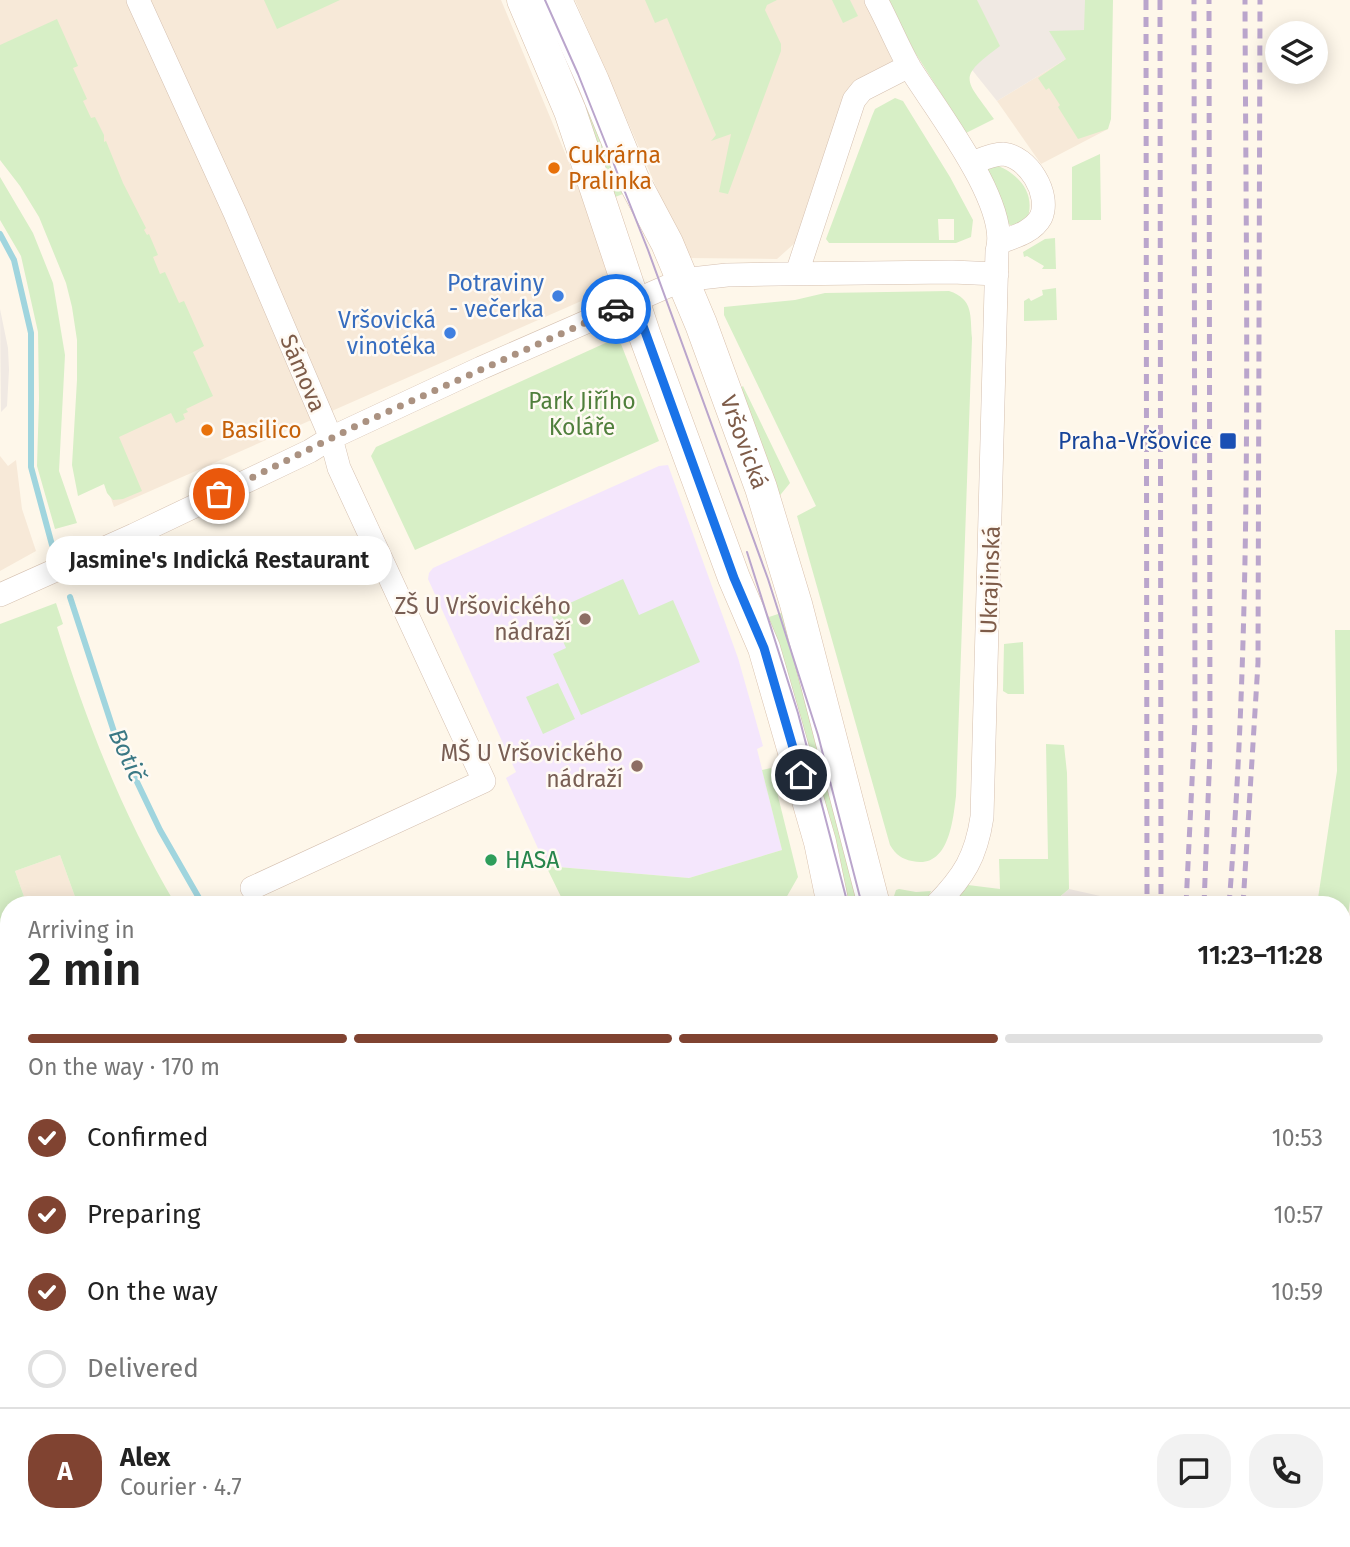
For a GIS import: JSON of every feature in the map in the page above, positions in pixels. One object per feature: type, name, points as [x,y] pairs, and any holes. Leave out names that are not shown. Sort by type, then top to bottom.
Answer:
[{"type":"main road","points":[[523,0],[563,93],[634,301],[734,578],[764,648],[820,842],[831,896]]},
{"type":"main road","name":"Vršovická","points":[[556,0],[634,179],[667,243],[733,407],[784,558],[872,896]]},
{"type":"main road","points":[[563,93],[593,81]]},
{"type":"street","name":"Sámova","points":[[138,0],[235,213],[331,438],[339,468],[484,781],[252,888]]},
{"type":"street","name":"Ukrajinská","points":[[876,0],[909,66],[972,163],[992,211],[1000,242],[997,251],[982,817],[978,844],[967,867],[945,896]]},
{"type":"street","points":[[797,274],[854,100],[862,90],[909,66]]},
{"type":"street","points":[[972,163],[996,155],[1011,156],[1019,160],[1033,176],[1043,197],[1041,217],[1034,225],[1000,242]]},
{"type":"street","points":[[0,595],[134,535],[481,368],[682,280],[727,275],[952,272],[997,274]]},
{"type":"shaded area","points":[[0,0],[501,0],[620,284],[114,507],[94,449],[114,371],[0,89]]},
{"type":"shaded area","points":[[575,0],[864,0],[894,64],[858,84],[796,242],[777,259],[687,258]]},
{"type":"shaded area","points":[[916,0],[1091,0],[1090,34],[1066,59],[997,101]]},
{"type":"shaded area","points":[[1066,59],[1108,129],[1041,164],[997,101]]},
{"type":"shaded area","points":[[0,309],[8,348],[9,370],[7,406],[1,412]]},
{"type":"shaded area","points":[[0,456],[8,466],[16,460],[22,509],[36,551],[0,571]]},
{"type":"shaded area","points":[[668,465],[738,658],[763,746],[757,749],[782,850],[689,878],[546,866],[506,778],[516,772],[428,579],[429,573],[433,568],[574,504],[659,466]]},
{"type":"shaded area","points":[[60,855],[75,896],[24,896],[15,871]]},
{"type":"shaded area","points":[[1069,889],[1100,896],[1061,896]]},
{"type":"green space","points":[[264,0],[340,0],[277,29]]},
{"type":"green space","points":[[645,0],[777,0],[767,5],[765,10],[781,44],[781,51],[728,194],[719,192],[731,134],[711,141],[716,135],[667,18],[655,23]]},
{"type":"green space","points":[[832,0],[850,0],[858,16],[843,23]]},
{"type":"green space","points":[[889,0],[977,0],[1000,46],[976,66],[970,80],[994,119],[966,133],[914,51]]},
{"type":"green space","points":[[1085,0],[1113,0],[1111,119],[1108,129],[1078,139],[1049,88],[1046,90],[1038,78],[1066,59],[1049,31],[1084,30]]},
{"type":"green space","points":[[57,19],[78,66],[73,68],[87,99],[83,101],[91,118],[95,117],[104,135],[104,142],[106,141],[146,228],[144,230],[149,234],[158,255],[153,257],[160,274],[165,272],[179,303],[184,301],[204,346],[193,352],[213,396],[186,409],[188,412],[183,414],[185,419],[176,423],[171,413],[119,437],[142,491],[123,499],[113,500],[104,484],[78,496],[72,465],[77,340],[72,307],[66,283],[39,217],[0,160],[0,45]]},
{"type":"green space","points":[[895,98],[903,101],[973,220],[971,237],[956,243],[829,243],[826,239],[875,109]],"holes":[[[938,219],[954,219],[954,240],[939,240]]]},
{"type":"green space","points":[[593,99],[630,191],[613,198],[576,105]]},
{"type":"green space","points":[[1100,154],[1101,220],[1072,220],[1072,167]]},
{"type":"green space","points":[[993,164],[1010,172],[1023,184],[1029,201],[1027,220],[1012,226],[1007,223],[987,170],[987,166]]},
{"type":"green space","points":[[0,177],[33,233],[53,283],[65,355],[59,471],[77,523],[55,529],[37,466],[38,332],[21,256],[0,220]]},
{"type":"green space","points":[[1055,238],[1056,269],[1042,269],[1044,266],[1027,256],[1024,257],[1023,252],[1045,239]]},
{"type":"green space","points":[[1056,288],[1057,320],[1024,321],[1024,301],[1029,298],[1031,301],[1043,295],[1042,290]]},
{"type":"green space","points":[[949,291],[957,294],[967,304],[972,338],[956,796],[947,841],[934,858],[924,862],[902,858],[890,845],[797,516],[816,506],[724,315],[724,307],[795,300],[825,293]]},
{"type":"green space","name":"Park Jiřího Koláře","points":[[612,340],[621,344],[659,441],[415,550],[371,456],[376,447]]},
{"type":"green space","points":[[743,386],[790,483],[777,499],[738,390]]},
{"type":"green space","points":[[623,579],[639,615],[673,600],[700,662],[581,715],[553,654],[566,648],[550,612]]},
{"type":"green space","points":[[56,603],[63,624],[57,627],[94,735],[123,804],[171,896],[75,896],[60,855],[15,871],[24,896],[0,896],[0,624]]},
{"type":"green space","points":[[790,610],[865,896],[840,896],[763,619]]},
{"type":"green space","points":[[1335,630],[1350,630],[1350,896],[1318,896],[1337,771]]},
{"type":"green space","points":[[1023,642],[1024,694],[1008,694],[1003,691],[1004,644]]},
{"type":"green space","points":[[558,683],[575,719],[543,734],[526,697]]},
{"type":"green space","points":[[1046,744],[1064,745],[1069,889],[1061,896],[958,896],[968,885],[1000,889],[999,859],[1048,859]]},
{"type":"green space","points":[[771,768],[798,877],[787,896],[561,896],[546,866],[689,878],[782,850],[762,770]]},
{"type":"green space","points":[[896,890],[931,891],[929,896],[894,896]]},
{"type":"waterway","name":"Botič","points":[[0,234],[14,260],[31,333],[31,467],[52,545]]},
{"type":"waterway","name":"Botič","points":[[70,597],[116,738],[160,830],[198,896]]},
{"type":"tram line","points":[[545,0],[578,74],[648,250],[768,579],[818,735],[860,896]]},
{"type":"tram line","points":[[747,552],[798,713],[846,896]]},
{"type":"railway","points":[[1146,0],[1147,896]]},
{"type":"railway","points":[[1160,0],[1161,896]]},
{"type":"railway","points":[[1186,896],[1195,720],[1194,0]]},
{"type":"railway","points":[[1204,896],[1210,750],[1209,0]]},
{"type":"railway","points":[[1230,896],[1237,792],[1245,566],[1245,0]]},
{"type":"railway","points":[[1244,896],[1258,663],[1260,0]]},
{"type":"way so far","points":[[219,494],[356,426],[616,309]]},
{"type":"place","name":"Cukrárna Pralinka","points":[[554,168]]},
{"type":"place","name":"Potraviny - večerka","points":[[558,296]]},
{"type":"place","name":"Vršovická vinotéka","points":[[450,333]]},
{"type":"place","name":"Basilico","points":[[207,430]]},
{"type":"place","name":"Praha-Vršovice","points":[[1228,441]]},
{"type":"place","name":"Jasmine's Indická Restaurant","points":[[219,494]]},
{"type":"place","name":"ZŠ U Vršovického nádraží","points":[[585,619]]},
{"type":"place","name":"MŠ U Vršovického nádraží","points":[[637,766]]},
{"type":"place","name":"HASA","points":[[491,860]]},
{"type":"route","points":[[616,309],[634,301],[734,578],[764,648],[801,775]]}]
